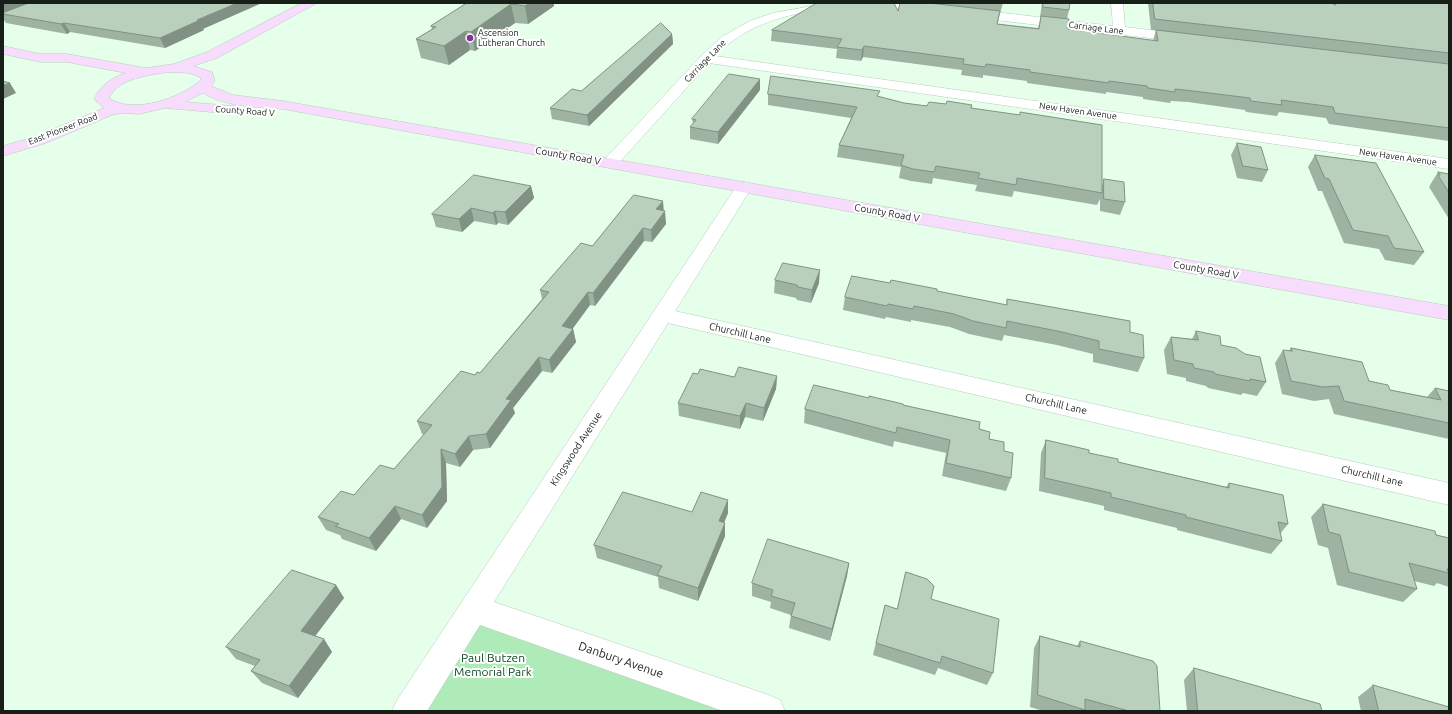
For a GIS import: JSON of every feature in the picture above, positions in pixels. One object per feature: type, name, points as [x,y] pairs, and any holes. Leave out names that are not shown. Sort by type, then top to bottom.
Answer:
[{"type":"main road","points":[[40,58],[51,65],[101,85],[152,71],[193,63],[212,55],[265,26],[312,3]]},
{"type":"main road","points":[[101,85],[109,105],[124,108],[164,104],[212,74],[312,3]]},
{"type":"main road","points":[[3,50],[40,58],[67,58],[125,69],[152,71]]},
{"type":"main road","name":"County Road V","points":[[169,68],[192,68],[212,74],[214,95],[225,99],[283,105],[326,114],[610,163],[1449,313]]},
{"type":"main road","points":[[6,149],[25,136],[84,109],[101,85]]},
{"type":"main road","name":"County Road V","points":[[164,104],[270,113],[326,114]]},
{"type":"main road","name":"East Pioneer Road","points":[[6,149],[40,140],[94,117],[124,108]]},
{"type":"street","points":[[1118,3],[1118,31]]},
{"type":"street","name":"Carriage Lane","points":[[610,163],[724,41],[735,33],[752,25],[786,14],[823,8],[862,5],[907,6],[938,9]]},
{"type":"street","name":"Carriage Lane","points":[[954,11],[1193,39]]},
{"type":"street","name":"New Haven Avenue","points":[[706,59],[1449,164]]},
{"type":"street","name":"Kingswood Avenue","points":[[408,711],[744,187]]},
{"type":"street","name":"Churchill Lane","points":[[662,315],[1449,494]]},
{"type":"street","name":"Danbury Avenue","points":[[474,609],[769,711]]},
{"type":"green space","name":"Paul Butzen Memorial Park","points":[[474,609],[769,711],[408,711]]},
{"type":"building","points":[[29,3],[237,3],[160,38],[3,14]]},
{"type":"building","points":[[467,3],[529,3],[525,6],[511,4],[471,32],[466,31],[444,46],[416,39],[436,27],[431,26]]},
{"type":"building","points":[[817,3],[894,3],[898,11],[900,3],[929,3],[1000,11],[997,24],[1039,29],[1041,16],[1069,19],[1068,29],[1158,41],[1156,30],[1449,64],[1449,128],[1335,113],[1333,107],[1281,100],[1282,105],[1251,101],[1250,98],[1175,89],[1175,92],[1148,88],[1147,86],[1109,81],[1109,83],[986,64],[985,67],[963,64],[964,59],[864,46],[862,50],[837,47],[842,39],[772,30]]},
{"type":"building","points":[[1043,3],[1070,3],[1069,10],[1043,7]]},
{"type":"building","points":[[1153,3],[1331,3],[1336,5],[1335,3],[1449,3],[1449,53],[1155,19]]},
{"type":"building","points":[[661,23],[672,34],[587,115],[550,108],[572,89],[581,91]]},
{"type":"building","points":[[729,74],[760,79],[718,132],[690,127],[696,120],[692,119]]},
{"type":"building","points":[[771,76],[880,91],[877,96],[904,103],[927,106],[929,102],[946,104],[947,101],[972,105],[971,108],[1020,115],[1020,112],[1102,125],[1102,193],[1017,178],[1016,185],[978,178],[980,173],[936,166],[934,172],[913,169],[901,165],[904,155],[839,145],[857,107],[768,94]]},
{"type":"building","points":[[3,81],[10,83],[3,85]]},
{"type":"building","points":[[1237,143],[1261,147],[1268,170],[1243,166]]},
{"type":"building","points":[[1315,155],[1376,163],[1424,252],[1394,248],[1388,236],[1353,230],[1329,179],[1325,178]]},
{"type":"building","points":[[1438,172],[1449,174],[1449,193],[1438,175],[1440,175]]},
{"type":"building","points":[[474,175],[531,186],[505,212],[495,211],[493,213],[471,208],[459,219],[432,214]]},
{"type":"building","points":[[1104,179],[1124,182],[1125,202],[1104,199]]},
{"type":"building","points":[[634,195],[663,201],[656,209],[665,211],[651,230],[643,228],[593,293],[588,292],[562,326],[573,329],[549,360],[539,357],[506,399],[511,400],[486,434],[469,436],[455,454],[441,449],[442,487],[422,515],[395,506],[369,538],[335,526],[339,524],[318,517],[341,491],[354,495],[380,465],[394,469],[432,425],[417,421],[461,371],[475,375],[477,372],[480,373],[549,292],[540,290],[581,243],[592,246]]},
{"type":"building","points":[[783,263],[820,270],[812,290],[775,280]]},
{"type":"building","points":[[852,276],[890,283],[891,280],[1007,305],[1007,299],[1130,321],[1130,332],[1143,335],[1144,358],[1099,349],[1099,341],[1062,332],[1007,321],[1006,328],[973,321],[954,314],[914,306],[913,309],[888,304],[887,306],[845,297]]},
{"type":"building","points":[[1196,331],[1220,336],[1221,345],[1236,348],[1245,354],[1260,357],[1266,382],[1250,379],[1250,381],[1215,374],[1214,372],[1194,368],[1193,364],[1174,360],[1171,337],[1198,340]]},
{"type":"building","points":[[1291,348],[1362,362],[1369,381],[1388,385],[1390,390],[1441,400],[1435,388],[1449,391],[1449,423],[1344,401],[1339,386],[1323,387],[1291,381],[1283,350],[1292,351]]},
{"type":"building","points":[[739,367],[777,376],[764,408],[746,403],[740,416],[678,403],[693,373],[698,374],[700,369],[734,377]]},
{"type":"building","points":[[814,385],[869,398],[869,396],[980,422],[979,429],[990,432],[989,439],[1004,442],[1004,451],[1013,453],[1011,478],[946,463],[950,440],[897,427],[896,433],[805,409]]},
{"type":"building","points":[[1046,440],[1089,450],[1089,453],[1118,459],[1118,462],[1229,488],[1229,483],[1283,495],[1288,524],[1278,522],[1282,541],[1186,517],[1186,515],[1111,497],[1111,493],[1045,478]]},
{"type":"building","points":[[623,492],[692,512],[701,492],[728,500],[719,521],[725,523],[698,588],[657,575],[662,566],[594,545]]},
{"type":"building","points":[[1323,504],[1435,531],[1436,535],[1449,538],[1449,569],[1447,569],[1449,573],[1409,563],[1417,589],[1349,572],[1340,535],[1329,532]]},
{"type":"building","points":[[768,539],[849,563],[832,629],[791,616],[795,603],[771,596],[773,590],[752,583]]},
{"type":"building","points":[[292,570],[336,585],[301,631],[324,639],[289,686],[251,671],[260,660],[226,647]]},
{"type":"building","points":[[906,572],[927,579],[934,586],[931,599],[999,619],[993,673],[942,656],[940,663],[876,643],[885,605],[897,609]]},
{"type":"building","points":[[1040,636],[1080,647],[1080,641],[1153,661],[1157,666],[1160,711],[1129,711],[1085,699],[1085,710],[1038,695]]},
{"type":"building","points":[[1194,668],[1320,704],[1322,711],[1198,711]]},
{"type":"building","points":[[1373,685],[1449,707],[1449,711],[1379,711]]},
{"type":"place","name":"Ascension Lutheran Church","points":[[470,38]]}]
